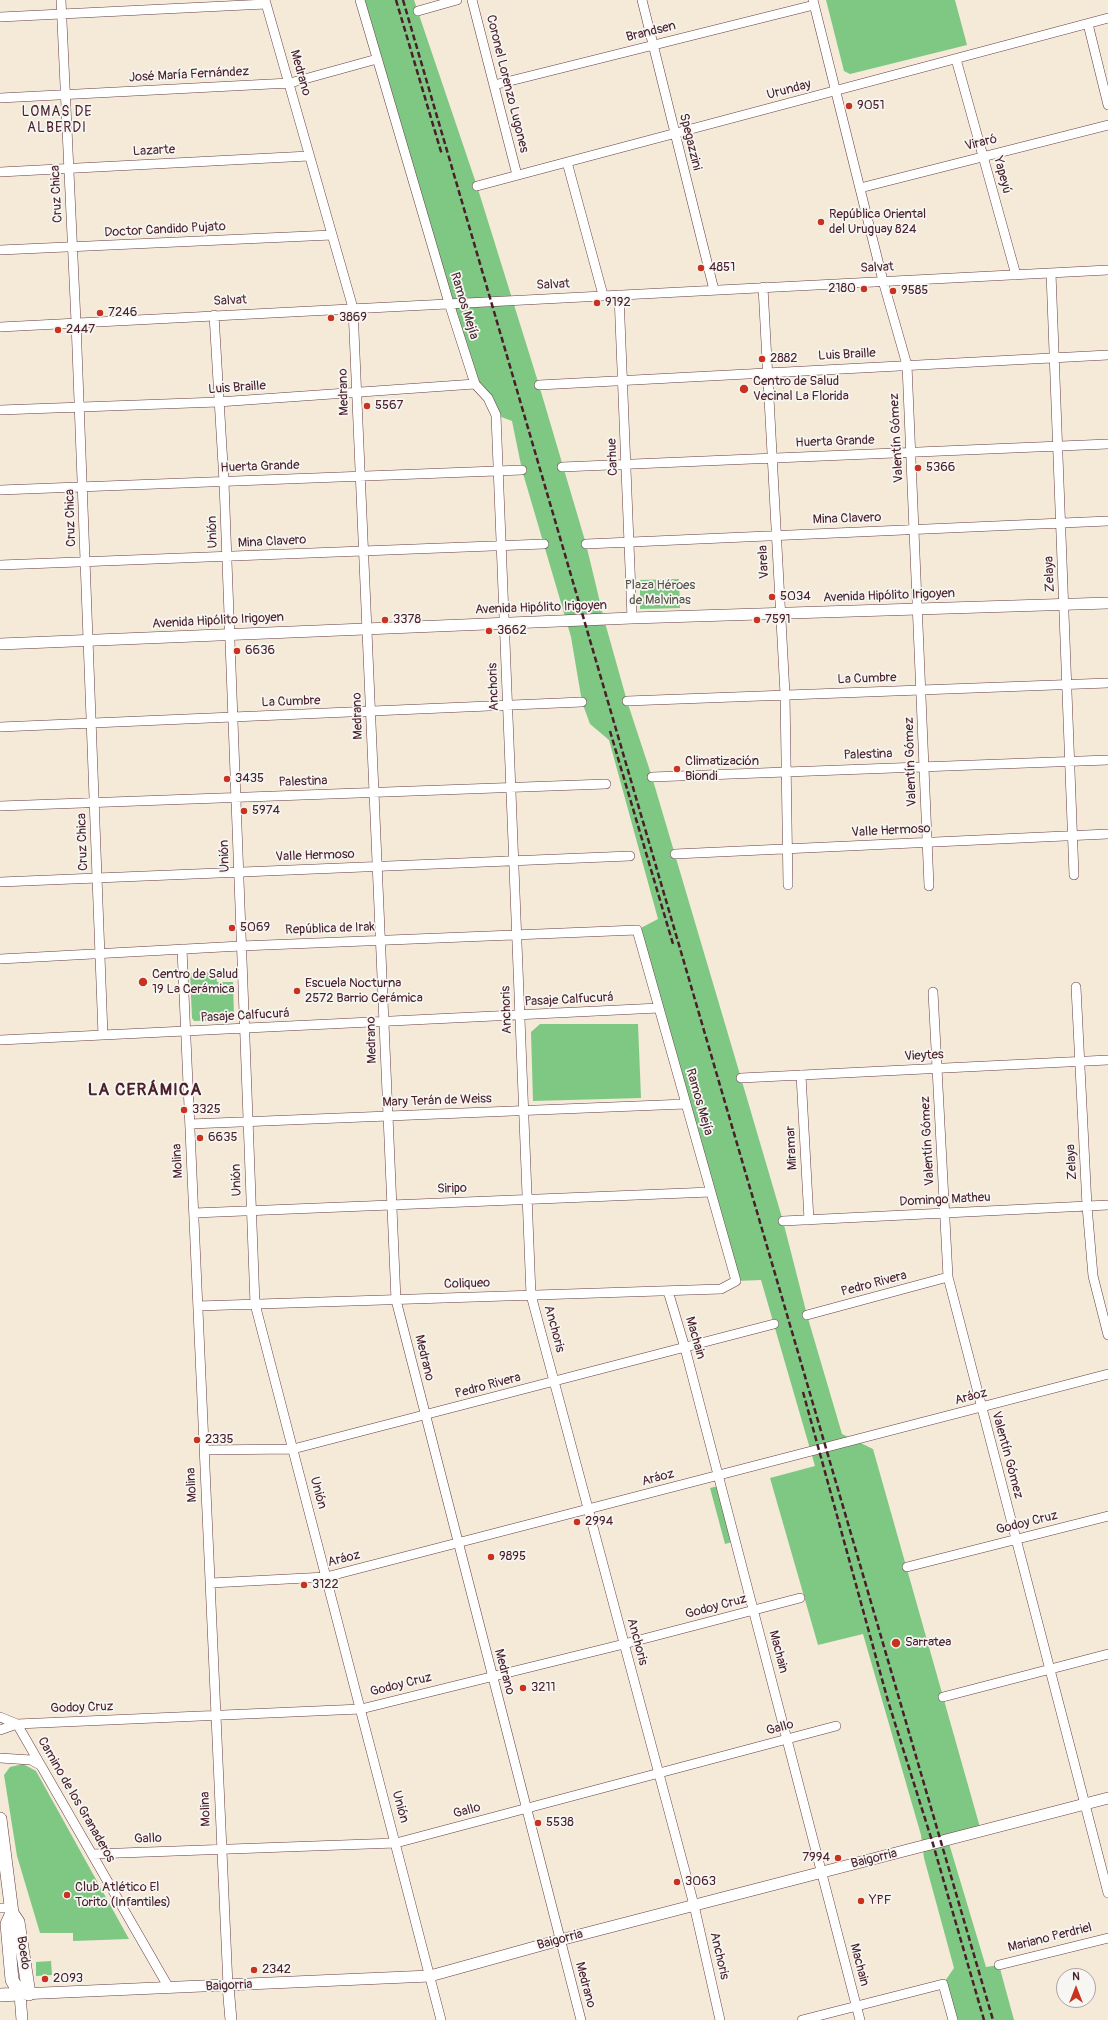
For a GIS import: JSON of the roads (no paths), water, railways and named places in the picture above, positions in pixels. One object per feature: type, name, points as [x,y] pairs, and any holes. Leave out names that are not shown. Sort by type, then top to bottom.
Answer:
[{"type":"main road","name":"Boedo","points":[[0,1820],[7,1910],[18,1922],[25,1994]]},
{"type":"main road","name":"Baigorria","points":[[0,1995],[25,1994]]},
{"type":"street","name":"Cruz Chica","points":[[61,0],[80,408],[104,1035]]},
{"type":"street","name":"Ramos Mejía","points":[[360,0],[449,304],[475,384],[488,398],[496,415],[504,623]]},
{"type":"street","points":[[418,11],[457,0]]},
{"type":"street","name":"Coronel Lorenzo Lugones","points":[[472,0],[517,175]]},
{"type":"street","name":"Spegazzini","points":[[642,0],[714,290]]},
{"type":"street","points":[[0,17],[265,2]]},
{"type":"street","name":"Medrano","points":[[265,2],[290,83],[309,156],[353,308],[396,1300],[424,1416],[581,2020]]},
{"type":"street","name":"Brandsen","points":[[494,85],[814,3]]},
{"type":"street","name":"Valentín Gómez","points":[[814,3],[883,281],[907,365],[929,886]]},
{"type":"street","name":"Urunday","points":[[477,186],[1108,18]]},
{"type":"street","points":[[1088,24],[1108,105]]},
{"type":"street","name":"José María Fernández","points":[[0,98],[290,83],[377,58]]},
{"type":"street","name":"Yapeyú","points":[[956,59],[1016,275]]},
{"type":"street","name":"Viraró","points":[[860,188],[1108,125]]},
{"type":"street","name":"Lazarte","points":[[0,172],[309,156]]},
{"type":"street","points":[[567,162],[603,295]]},
{"type":"street","name":"Doctor Candido Pujato","points":[[0,250],[332,235]]},
{"type":"street","name":"Salvat","points":[[0,327],[1108,270]]},
{"type":"street","name":"Zelaya","points":[[1051,273],[1074,836],[1074,875]]},
{"type":"street","name":"Varela","points":[[763,287],[785,694],[788,884]]},
{"type":"street","name":"Carhue","points":[[619,294],[632,618]]},
{"type":"street","name":"Unión","points":[[214,315],[218,402],[224,482],[255,1304],[441,2020]]},
{"type":"street","name":"Luis Braille","points":[[539,385],[1108,355]]},
{"type":"street","name":"Luis Braille","points":[[0,410],[218,402],[475,384]]},
{"type":"street","name":"Huerta Grande","points":[[562,467],[1108,444]]},
{"type":"street","name":"Huerta Grande","points":[[0,490],[522,470]]},
{"type":"street","name":"Mina Clavero","points":[[586,544],[1108,521]]},
{"type":"street","name":"Mina Clavero","points":[[0,565],[544,544]]},
{"type":"street","name":"Avenida Hipólito Irigoyen","points":[[0,644],[632,618],[1108,603]]},
{"type":"street","name":"Anchoris","points":[[504,623],[531,1295],[694,1905],[720,2020]]},
{"type":"street","name":"La Cumbre","points":[[627,701],[1108,683]]},
{"type":"street","name":"La Cumbre","points":[[0,727],[582,702]]},
{"type":"street","name":"Palestina","points":[[652,777],[1108,760]]},
{"type":"street","name":"Palestina","points":[[0,806],[606,784]]},
{"type":"street","name":"Valle Hermoso","points":[[675,854],[1108,834]]},
{"type":"street","name":"Valle Hermoso","points":[[0,882],[630,856]]},
{"type":"street","name":"Ramos Mejía","points":[[637,930],[736,1281]]},
{"type":"street","name":"República de Irak","points":[[0,959],[101,952],[637,930]]},
{"type":"street","name":"Molina","points":[[182,949],[228,1986],[231,2020]]},
{"type":"street","name":"Zelaya","points":[[1076,987],[1087,1206],[1093,1276],[1108,1335]]},
{"type":"street","name":"Valentín Gómez","points":[[933,992],[948,1277],[1108,1893]]},
{"type":"street","name":"Pasaje Calfucurá","points":[[0,1040],[659,1008]]},
{"type":"street","name":"Vieytes","points":[[741,1078],[1108,1060]]},
{"type":"street","name":"Miramar","points":[[801,1076],[809,1220]]},
{"type":"street","name":"Mary Terán de Weiss","points":[[190,1124],[686,1104]]},
{"type":"street","name":"Siripo","points":[[194,1213],[711,1192]]},
{"type":"street","name":"Domingo Matheu","points":[[783,1221],[1108,1205]]},
{"type":"street","name":"Pedro Rivera","points":[[807,1315],[948,1277]]},
{"type":"street","name":"Coliqueo","points":[[198,1306],[721,1289],[736,1281]]},
{"type":"street","name":"Machain","points":[[668,1291],[685,1348],[860,2020]]},
{"type":"street","name":"Pedro Rivera","points":[[205,1450],[293,1449],[774,1324]]},
{"type":"street","name":"Aráoz","points":[[210,1583],[326,1577],[1108,1374]]},
{"type":"street","name":"Godoy Cruz","points":[[907,1567],[1108,1516]]},
{"type":"street","name":"Godoy Cruz","points":[[0,1730],[17,1724],[361,1709],[624,1644],[800,1598]]},
{"type":"street","points":[[943,1697],[1108,1654]]},
{"type":"street","points":[[0,1717],[17,1724]]},
{"type":"street","name":"Camino de los Granaderos","points":[[17,1724],[169,1988]]},
{"type":"street","name":"Gallo","points":[[93,1854],[396,1843],[836,1726]]},
{"type":"street","points":[[0,1758],[31,1760],[40,1765]]},
{"type":"street","name":"Baigorria","points":[[25,1994],[430,1976],[560,1940],[1108,1798]]},
{"type":"street","name":"Mariano Perdriel","points":[[999,1964],[1108,1938]]},
{"type":"street","points":[[802,2020],[943,1984],[953,2020]]},
{"type":"street","name":"Boedo","points":[[22,2020],[25,1994]]},
{"type":"railway","points":[[396,0],[442,155]]},
{"type":"railway","points":[[403,0],[993,2020]]},
{"type":"railway","points":[[610,731],[673,944]]},
{"type":"railway","points":[[803,1392],[888,1701],[933,1844],[984,2020]]},
{"type":"place","name":"9051","points":[[849,106]]},
{"type":"place","name":"República Oriental del Uruguay 824","points":[[821,222]]},
{"type":"place","name":"4851","points":[[701,268]]},
{"type":"place","name":"2180","points":[[864,289]]},
{"type":"place","name":"9585","points":[[893,291]]},
{"type":"place","name":"9192","points":[[597,303]]},
{"type":"place","name":"7246","points":[[100,313]]},
{"type":"place","name":"3869","points":[[331,318]]},
{"type":"place","name":"2447","points":[[58,330]]},
{"type":"place","name":"2882","points":[[762,359]]},
{"type":"place","name":"Centro de Salud Vecinal La Florida","points":[[744,389]]},
{"type":"place","name":"5567","points":[[367,406]]},
{"type":"place","name":"5366","points":[[918,468]]},
{"type":"place","name":"5034","points":[[772,597]]},
{"type":"place","name":"3378","points":[[385,620]]},
{"type":"place","name":"7591","points":[[757,620]]},
{"type":"place","name":"3662","points":[[489,631]]},
{"type":"place","name":"6636","points":[[237,651]]},
{"type":"place","name":"Climatización Biondi","points":[[677,769]]},
{"type":"place","name":"3435","points":[[227,779]]},
{"type":"place","name":"5974","points":[[244,811]]},
{"type":"place","name":"5069","points":[[232,928]]},
{"type":"place","name":"Centro de Salud 19 La Cerámica","points":[[143,982]]},
{"type":"place","name":"Escuela Nocturna 2572 Barrio Cerámica","points":[[297,991]]},
{"type":"place","name":"3325","points":[[184,1110]]},
{"type":"place","name":"6635","points":[[200,1138]]},
{"type":"place","name":"2335","points":[[197,1440]]},
{"type":"place","name":"2994","points":[[577,1522]]},
{"type":"place","name":"9895","points":[[491,1557]]},
{"type":"place","name":"3122","points":[[304,1585]]},
{"type":"place","name":"Sarratea","points":[[896,1643]]},
{"type":"place","name":"3211","points":[[523,1688]]},
{"type":"place","name":"5538","points":[[538,1823]]},
{"type":"place","name":"7994","points":[[838,1858]]},
{"type":"place","name":"3063","points":[[677,1882]]},
{"type":"place","name":"Club Atlético El Torito (Infantiles)","points":[[67,1895]]},
{"type":"place","name":"YPF","points":[[861,1901]]},
{"type":"place","name":"2342","points":[[254,1970]]},
{"type":"place","name":"2093","points":[[45,1979]]},
{"type":"district","name":"LOMAS DE ALBERDI","points":[[57,120]]},
{"type":"district","name":"LA CERÁMICA","points":[[145,1091]]},
{"type":"park label","name":"Plaza Héroes de Malvinas","points":[[660,594]]}]
